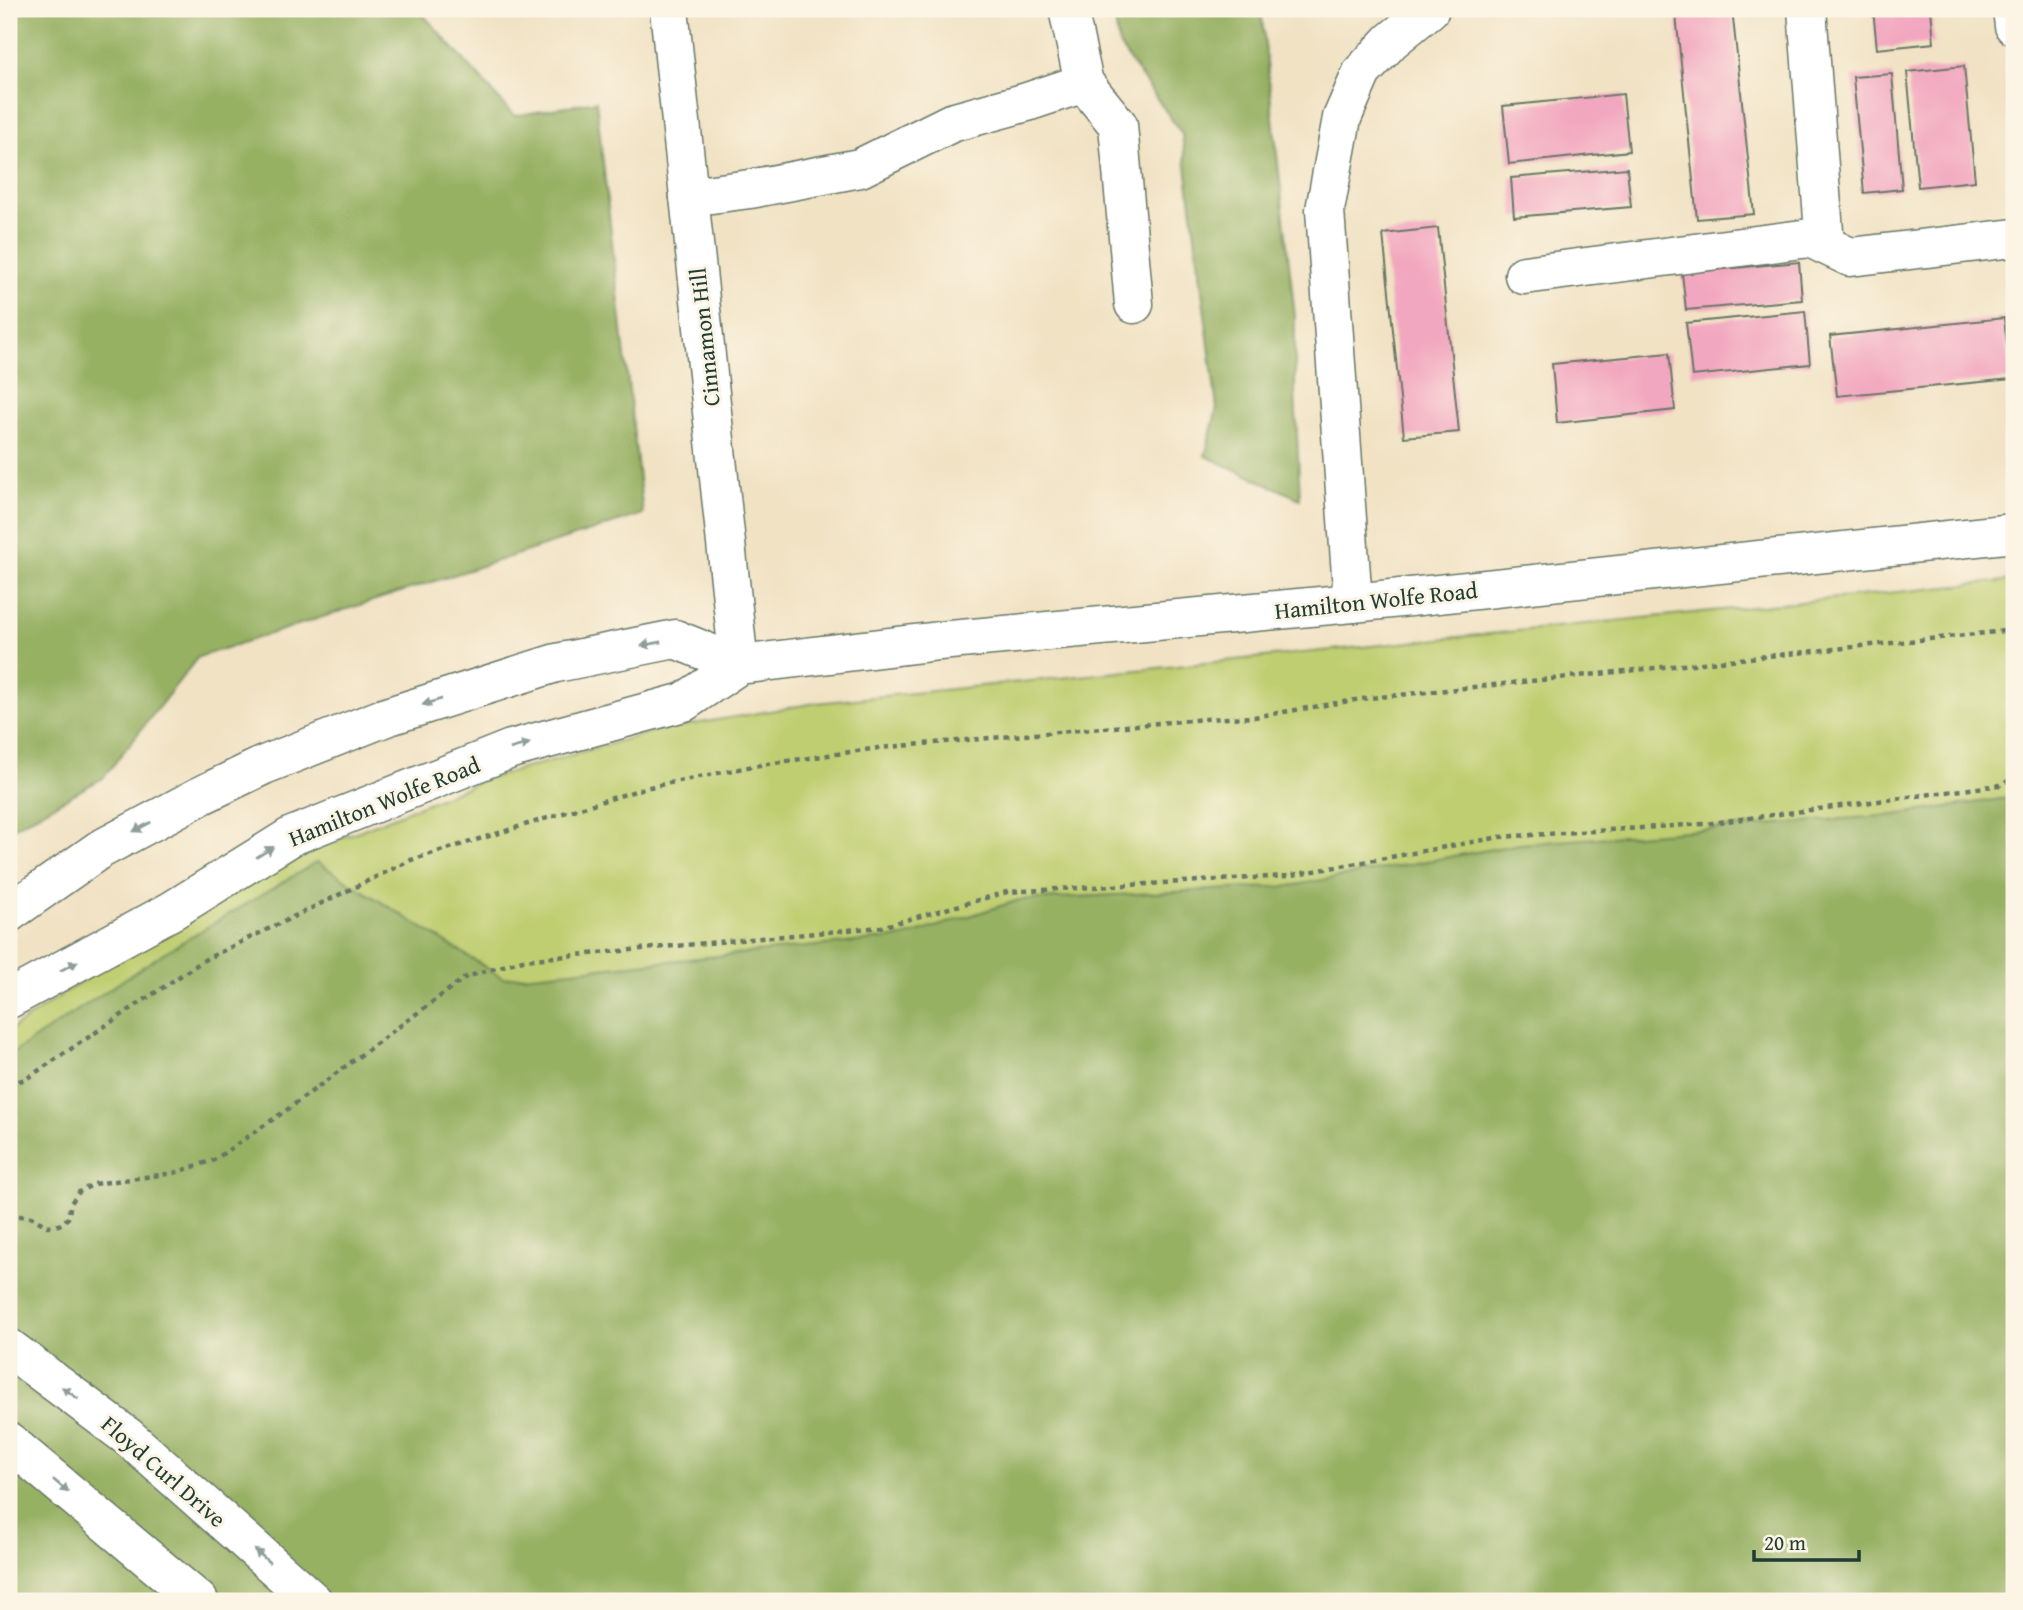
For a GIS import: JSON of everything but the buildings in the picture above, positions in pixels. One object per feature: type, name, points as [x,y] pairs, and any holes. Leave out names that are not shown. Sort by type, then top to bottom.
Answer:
[{"type":"street","name":"Cinnamon Hill","points":[[670,9],[738,665]]},
{"type":"street","points":[[1068,9],[1084,83],[1118,125],[1134,304]]},
{"type":"street","points":[[1353,603],[1325,210],[1342,118],[1362,72],[1391,41],[1430,9]]},
{"type":"street","points":[[1807,9],[1825,245]]},
{"type":"street","points":[[2012,9],[2014,26]]},
{"type":"street","points":[[690,197],[750,189],[860,168],[951,123],[1084,83]]},
{"type":"street","points":[[1524,275],[1810,239],[1850,257],[2014,238]]},
{"type":"street","name":"Hamilton Wolfe Road","points":[[9,999],[173,910],[292,836],[511,748],[684,702],[738,665],[939,641],[1353,603],[2014,533]]},
{"type":"street","name":"Hamilton Wolfe Road","points":[[9,913],[99,850],[202,795],[264,765],[386,717],[556,663],[675,639],[738,665]]},
{"type":"street","name":"Floyd Curl Drive","points":[[9,1348],[128,1437],[313,1601]]},
{"type":"street","points":[[9,1442],[199,1601]]},
{"type":"path","points":[[9,1084],[26,1079],[204,960],[411,860],[645,788],[753,766],[878,748],[1204,719],[1254,717],[1362,699],[2014,630]]},
{"type":"path","points":[[9,1215],[31,1217],[47,1226],[59,1225],[68,1217],[71,1203],[79,1192],[94,1184],[174,1172],[214,1160],[288,1110],[466,977],[523,961],[881,927],[1007,891],[1287,876],[1500,837],[1704,824],[2000,785],[2014,778]]},
{"type":"green space","points":[[9,9],[418,9],[514,116],[596,101],[643,514],[198,657],[103,778],[9,830]]},
{"type":"green space","points":[[1113,9],[1261,9],[1295,317],[1300,499],[1205,456],[1217,408],[1182,134],[1119,45]]},
{"type":"green space","points":[[2014,580],[2014,1601],[9,1601],[9,1031],[146,937],[329,843],[484,780],[659,730],[816,703]]},
{"type":"green space","points":[[2014,797],[2014,1601],[9,1601],[9,1056],[162,954],[317,862],[503,978],[904,937],[1019,900],[1290,886],[1520,844],[1894,815]]}]
